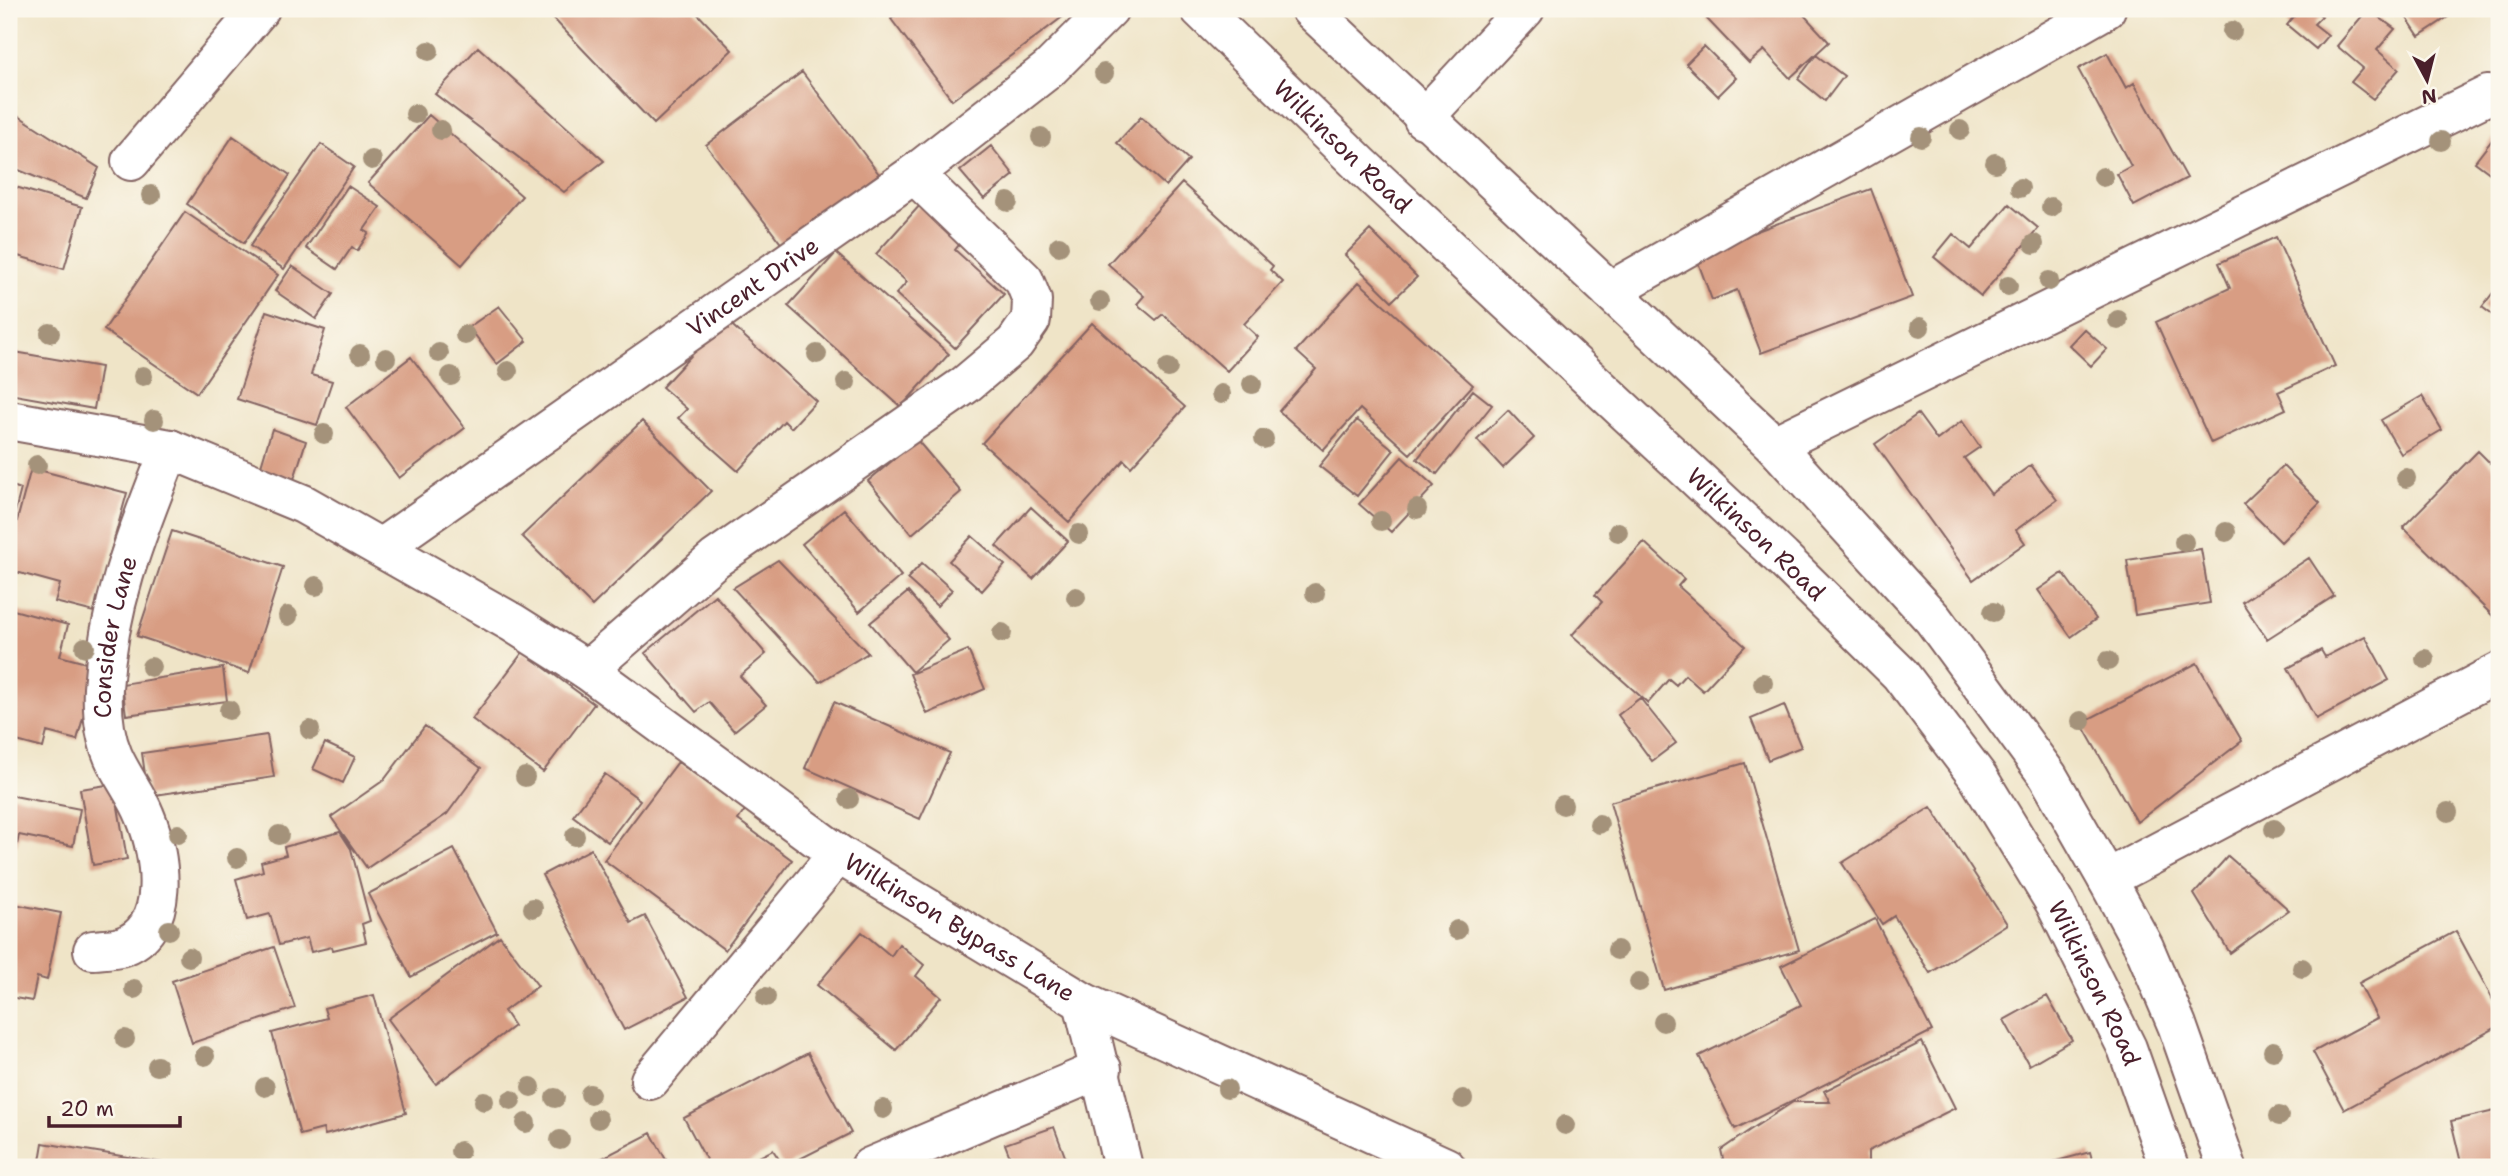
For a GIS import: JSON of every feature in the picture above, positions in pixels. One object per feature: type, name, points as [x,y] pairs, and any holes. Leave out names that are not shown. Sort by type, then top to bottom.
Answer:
[{"type":"street","points":[[131,162],[260,9]]},
{"type":"street","name":"Vincent Drive","points":[[382,547],[914,174],[1049,69],[1109,9]]},
{"type":"street","name":"Wilkinson Road","points":[[1200,9],[1362,166],[1782,558],[1900,674],[1978,777],[2055,903],[2127,1048],[2169,1167]]},
{"type":"street","points":[[1310,9],[1774,445],[1933,619],[2048,776],[2144,947],[2177,1025],[2227,1167]]},
{"type":"street","points":[[1423,118],[1525,9]]},
{"type":"street","points":[[1610,291],[2106,9]]},
{"type":"street","points":[[1774,445],[2488,95]]},
{"type":"street","points":[[587,670],[715,559],[965,385],[1015,343],[1031,320],[1032,300],[1024,280],[914,174]]},
{"type":"street","name":"Wilkinson Bypass Lane","points":[[9,420],[170,449],[303,503],[513,623],[587,670],[838,854],[1083,1002],[1446,1167]]},
{"type":"street","name":"Consider Lane","points":[[93,950],[121,947],[136,938],[155,910],[159,876],[155,845],[145,816],[112,754],[104,723],[103,690],[109,637],[122,572],[170,449]]},
{"type":"street","points":[[2107,879],[2499,672]]},
{"type":"street","points":[[650,1080],[838,854]]},
{"type":"street","points":[[1083,1002],[1102,1069],[1123,1167]]},
{"type":"street","points":[[870,1167],[1102,1069]]},
{"type":"building","points":[[557,9],[693,9],[732,50],[654,124],[550,15]]},
{"type":"building","points":[[904,9],[1073,9],[952,100],[891,19]]},
{"type":"building","points":[[1718,9],[1808,9],[1803,14],[1829,42],[1790,78],[1764,50],[1749,63],[1707,19]]},
{"type":"building","points":[[2300,9],[2312,9],[2322,16],[2314,24],[2328,35],[2316,49],[2287,25]]},
{"type":"building","points":[[2368,9],[2395,29],[2377,50],[2399,69],[2373,99],[2351,82],[2363,68],[2337,46]]},
{"type":"building","points":[[2401,9],[2460,9],[2419,36]]},
{"type":"building","points":[[1704,46],[1736,78],[1718,96],[1686,64]]},
{"type":"building","points":[[478,47],[604,161],[564,192],[435,94]]},
{"type":"building","points":[[2107,53],[2126,88],[2134,83],[2187,178],[2134,206],[2117,174],[2131,166],[2078,69]]},
{"type":"building","points":[[1816,55],[1844,76],[1825,101],[1798,79]]},
{"type":"building","points":[[802,72],[879,174],[783,246],[706,145]]},
{"type":"building","points":[[14,113],[99,168],[86,198],[9,166],[9,124]]},
{"type":"building","points":[[429,115],[522,196],[462,265],[368,183]]},
{"type":"building","points":[[1141,117],[1189,160],[1166,186],[1117,143]]},
{"type":"building","points":[[2499,131],[2499,180],[2475,162]]},
{"type":"building","points":[[233,136],[290,175],[244,243],[187,204]]},
{"type":"building","points":[[321,144],[354,167],[284,269],[250,246]]},
{"type":"building","points":[[991,146],[1014,175],[984,199],[960,171]]},
{"type":"building","points":[[1182,183],[1273,266],[1270,270],[1283,282],[1244,324],[1258,337],[1227,371],[1163,314],[1156,320],[1137,304],[1144,296],[1108,264]]},
{"type":"building","points":[[9,185],[82,207],[64,269],[18,256],[16,265],[9,263]]},
{"type":"building","points":[[348,186],[380,207],[364,230],[369,233],[357,251],[352,247],[337,269],[306,248]]},
{"type":"building","points":[[1871,189],[1912,297],[1761,353],[1737,290],[1712,300],[1695,254]]},
{"type":"building","points":[[921,204],[962,241],[955,250],[1004,294],[955,348],[896,294],[907,282],[876,254]]},
{"type":"building","points":[[2009,204],[2038,228],[1981,296],[1934,257],[1953,234],[1971,249]]},
{"type":"building","points":[[185,212],[278,275],[197,393],[104,330]]},
{"type":"building","points":[[1370,230],[1417,277],[1392,301],[1345,255]]},
{"type":"building","points":[[2276,237],[2335,366],[2278,392],[2286,409],[2211,443],[2156,322],[2230,288],[2219,263]]},
{"type":"building","points":[[836,253],[949,354],[901,407],[788,306]]},
{"type":"building","points":[[292,266],[333,294],[316,319],[275,291]]},
{"type":"building","points":[[1359,282],[1473,385],[1410,454],[1360,409],[1323,450],[1279,411],[1316,369],[1296,351]]},
{"type":"building","points":[[2499,285],[2499,320],[2482,307]]},
{"type":"building","points":[[499,306],[527,341],[497,364],[469,327]]},
{"type":"building","points":[[266,311],[325,330],[311,375],[332,381],[317,425],[237,399]]},
{"type":"building","points":[[725,319],[816,401],[791,428],[784,421],[738,471],[678,418],[687,409],[662,387]]},
{"type":"building","points":[[1092,323],[1185,407],[1131,467],[1124,460],[1069,522],[982,443]]},
{"type":"building","points":[[2084,329],[2107,349],[2091,366],[2069,345]]},
{"type":"building","points":[[9,351],[101,367],[94,409],[9,394]]},
{"type":"building","points":[[411,357],[465,428],[399,478],[346,407]]},
{"type":"building","points":[[1473,390],[1492,405],[1437,474],[1417,459]]},
{"type":"building","points":[[2422,396],[2442,430],[2401,454],[2381,420]]},
{"type":"building","points":[[1508,410],[1534,438],[1503,468],[1477,440]]},
{"type":"building","points":[[1918,414],[1937,440],[1962,421],[1980,447],[1964,458],[1991,494],[2031,465],[2057,500],[2016,530],[2025,543],[1973,580],[1875,444]]},
{"type":"building","points":[[1357,420],[1394,450],[1357,496],[1319,466]]},
{"type":"building","points":[[642,421],[711,491],[592,606],[522,536]]},
{"type":"building","points":[[272,429],[306,441],[294,479],[260,469]]},
{"type":"building","points":[[917,440],[961,492],[912,534],[868,481]]},
{"type":"building","points":[[2478,451],[2499,472],[2498,621],[2403,527]]},
{"type":"building","points":[[1402,457],[1434,486],[1391,532],[1359,504]]},
{"type":"building","points":[[2283,466],[2320,503],[2281,542],[2243,504]]},
{"type":"building","points":[[31,468],[127,493],[94,612],[55,602],[60,584],[9,570],[9,551]]},
{"type":"building","points":[[9,485],[21,489],[10,531],[9,530]]},
{"type":"building","points":[[1031,507],[1068,541],[1033,579],[996,546]]},
{"type":"building","points":[[844,509],[901,576],[859,612],[802,544]]},
{"type":"building","points":[[172,531],[283,567],[249,673],[137,636]]},
{"type":"building","points":[[972,536],[1005,565],[982,591],[949,561]]},
{"type":"building","points":[[1644,542],[1684,579],[1678,586],[1745,646],[1703,691],[1685,675],[1676,685],[1669,679],[1648,703],[1572,635],[1602,602],[1595,595]]},
{"type":"building","points":[[2201,549],[2210,603],[2135,615],[2127,560]]},
{"type":"building","points":[[2309,558],[2334,596],[2267,639],[2242,602]]},
{"type":"building","points":[[778,560],[868,653],[820,682],[733,588]]},
{"type":"building","points":[[922,563],[952,590],[937,606],[907,579]]},
{"type":"building","points":[[2063,573],[2096,619],[2071,637],[2038,590]]},
{"type":"building","points":[[908,592],[949,640],[912,672],[870,623]]},
{"type":"building","points":[[715,595],[766,654],[740,676],[766,705],[734,731],[709,702],[696,712],[645,653]]},
{"type":"building","points":[[10,609],[68,625],[60,656],[97,666],[77,740],[47,732],[43,748],[9,739]]},
{"type":"building","points":[[2365,636],[2389,680],[2316,719],[2288,668],[2321,650],[2325,657]]},
{"type":"building","points":[[968,650],[985,689],[927,714],[910,674]]},
{"type":"building","points":[[523,652],[594,704],[543,772],[472,719]]},
{"type":"building","points":[[2197,663],[2242,741],[2137,822],[2081,723]]},
{"type":"building","points":[[223,668],[227,701],[126,715],[122,684]]},
{"type":"building","points":[[1640,698],[1676,743],[1652,761],[1618,715]]},
{"type":"building","points":[[834,702],[950,753],[920,819],[805,768]]},
{"type":"building","points":[[1784,705],[1801,747],[1768,760],[1751,719]]},
{"type":"building","points":[[425,726],[481,768],[447,814],[367,868],[331,817],[384,780]]},
{"type":"building","points":[[267,735],[274,777],[148,796],[142,753]]},
{"type":"building","points":[[325,743],[355,757],[343,783],[313,769]]},
{"type":"building","points":[[678,762],[745,810],[738,820],[792,860],[725,950],[604,860]]},
{"type":"building","points":[[1745,763],[1799,950],[1664,990],[1610,802]]},
{"type":"building","points":[[605,774],[640,800],[608,842],[573,816]]},
{"type":"building","points":[[114,784],[127,859],[93,865],[80,789]]},
{"type":"building","points":[[9,795],[80,809],[73,846],[19,835],[17,845],[9,844]]},
{"type":"building","points":[[1931,807],[2007,924],[1930,973],[1894,916],[1882,924],[1842,863]]},
{"type":"building","points":[[340,832],[351,849],[370,921],[362,924],[366,942],[311,952],[307,938],[279,945],[270,914],[247,920],[236,879],[263,871],[261,862],[286,855],[284,847]]},
{"type":"building","points":[[454,849],[497,932],[411,977],[368,894]]},
{"type":"building","points":[[591,849],[631,923],[645,916],[688,997],[624,1030],[542,875]]},
{"type":"building","points":[[2228,856],[2289,910],[2230,953],[2194,894]]},
{"type":"building","points":[[9,903],[61,913],[47,980],[37,977],[32,1001],[9,997]]},
{"type":"building","points":[[1875,919],[1932,1031],[1735,1129],[1699,1056],[1801,1005],[1781,966]]},
{"type":"building","points":[[2456,931],[2499,1011],[2499,1026],[2344,1110],[2313,1052],[2377,1018],[2359,983]]},
{"type":"building","points":[[862,932],[891,956],[899,944],[924,965],[916,976],[941,997],[896,1050],[817,985]]},
{"type":"building","points":[[500,936],[538,986],[504,1011],[514,1026],[436,1084],[388,1019]]},
{"type":"building","points":[[274,947],[295,1008],[192,1043],[172,981]]},
{"type":"building","points":[[374,995],[406,1113],[325,1135],[323,1129],[300,1135],[272,1033],[327,1018],[324,1008]]},
{"type":"building","points":[[2047,996],[2072,1040],[2029,1065],[2004,1020]]},
{"type":"building","points":[[1922,1042],[1955,1108],[1868,1151],[1868,1167],[1725,1167],[1721,1150],[1793,1102],[1830,1102],[1824,1091]]},
{"type":"building","points":[[808,1053],[851,1133],[784,1167],[773,1150],[739,1167],[710,1167],[684,1118]]},
{"type":"building","points":[[2499,1110],[2499,1167],[2462,1167],[2451,1121]]},
{"type":"building","points":[[1054,1127],[1069,1167],[1007,1167],[1013,1165],[1005,1144]]},
{"type":"building","points":[[651,1133],[670,1167],[590,1167],[589,1165]]},
{"type":"building","points":[[43,1143],[164,1163],[163,1167],[39,1167]]},
{"type":"building","points":[[2090,1152],[2094,1167],[2038,1167],[2038,1166]]}]
